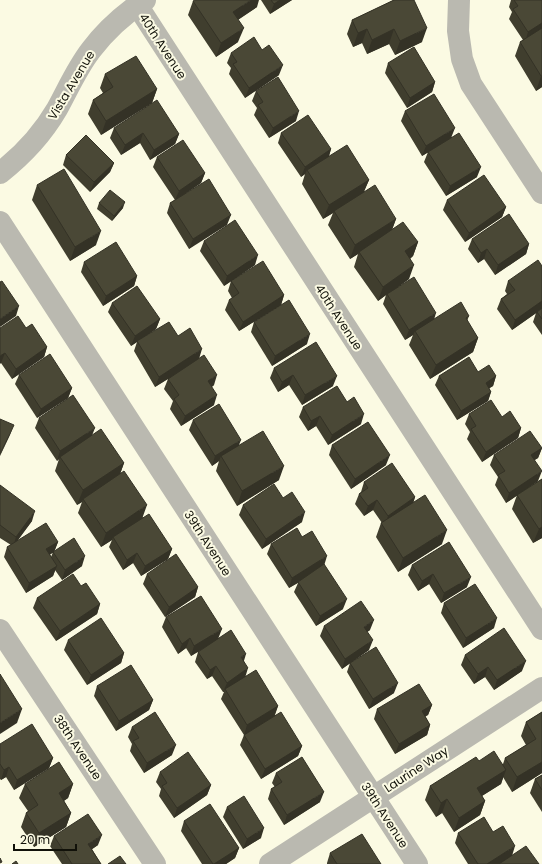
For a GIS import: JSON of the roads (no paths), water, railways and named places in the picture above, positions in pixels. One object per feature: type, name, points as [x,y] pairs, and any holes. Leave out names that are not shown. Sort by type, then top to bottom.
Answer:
[{"type":"street","points":[[459,0],[458,32],[462,59],[471,84],[542,192]]},
{"type":"street","name":"Vista Avenue","points":[[0,173],[28,148],[43,129],[57,109],[90,50],[121,17],[141,3]]},
{"type":"street","name":"40th Avenue","points":[[141,3],[542,629]]},
{"type":"street","name":"39th Avenue","points":[[0,222],[372,797],[417,864]]},
{"type":"street","name":"38th Avenue","points":[[0,630],[155,864]]},
{"type":"street","name":"Laurine Way","points":[[270,864],[542,688]]}]
